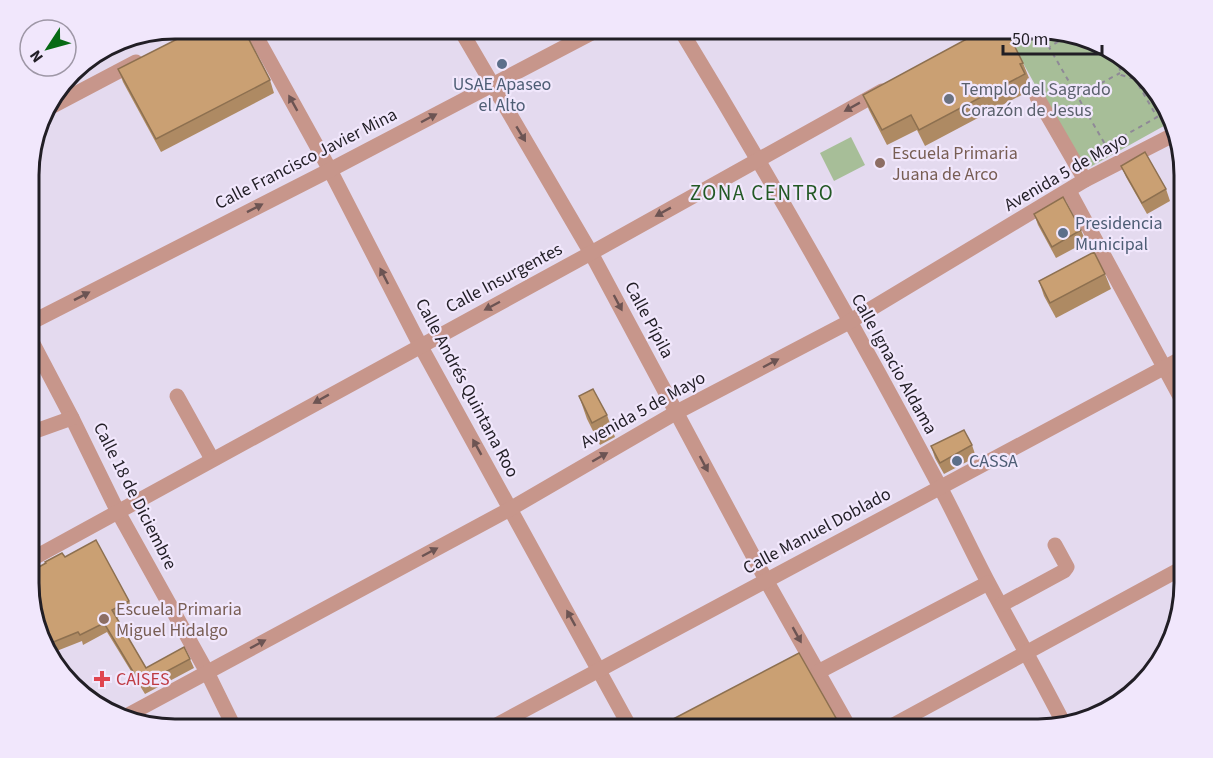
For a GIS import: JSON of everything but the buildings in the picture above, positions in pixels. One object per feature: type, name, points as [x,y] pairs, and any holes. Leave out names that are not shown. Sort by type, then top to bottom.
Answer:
[{"type":"street","name":"Calle Andrés Quintana Roo","points":[[258,39],[330,170],[420,345],[626,719]]},
{"type":"street","name":"Calle Pípila","points":[[466,39],[591,253],[766,580],[844,719]]},
{"type":"street","name":"Calle Francisco Javier Mina","points":[[39,318],[330,170],[578,39]]},
{"type":"street","name":"Calle Ignacio Aldama","points":[[687,39],[759,159],[940,487],[988,583],[1028,653],[1060,717]]},
{"type":"street","points":[[60,102],[148,56]]},
{"type":"street","name":"Calle Insurgentes","points":[[39,555],[117,510],[591,253],[892,85]]},
{"type":"street","points":[[1037,97],[1085,180]]},
{"type":"street","name":"Avenida 5 de Mayo","points":[[133,712],[510,509],[677,412],[849,322],[1085,180],[1168,137]]},
{"type":"street","points":[[1069,191],[1174,385]]},
{"type":"street","name":"Calle 18 de Diciembre","points":[[39,355],[117,510],[231,719]]},
{"type":"street","name":"Calle Manuel Doblado","points":[[507,719],[1174,362]]},
{"type":"street","points":[[177,396],[212,459]]},
{"type":"street","points":[[39,430],[72,418]]},
{"type":"street","points":[[1001,605],[1064,571],[1067,567],[1055,545]]},
{"type":"street","points":[[905,719],[1174,573]]},
{"type":"street","points":[[818,672],[988,583]]},
{"type":"path","points":[[1060,41],[1049,47],[1106,146],[1160,115]]},
{"type":"path","points":[[1119,66],[1120,73],[1127,78],[1132,77]]},
{"type":"path","points":[[1077,96],[1120,73]]},
{"type":"path","points":[[1137,82],[1157,117]]},
{"type":"green space","points":[[1010,39],[1056,40],[1082,46],[1114,62],[1146,92],[1165,125],[1083,171]]},
{"type":"green space","points":[[851,137],[865,165],[834,181],[820,153]]},
{"type":"place","name":"USAE Apaseo el Alto","points":[[502,64]]},
{"type":"place","name":"Templo del Sagrado Corazón de Jesus","points":[[949,99]]},
{"type":"place","name":"Escuela Primaria Juana de Arco","points":[[880,163]]},
{"type":"place","name":"Presidencia Municipal","points":[[1063,233]]},
{"type":"place","name":"CASSA","points":[[957,461]]},
{"type":"place","name":"Escuela Primaria Miguel Hidalgo","points":[[104,619]]},
{"type":"place","name":"CAISES","points":[[102,679]]},
{"type":"district","name":"ZONA CENTRO","points":[[762,193]]}]
